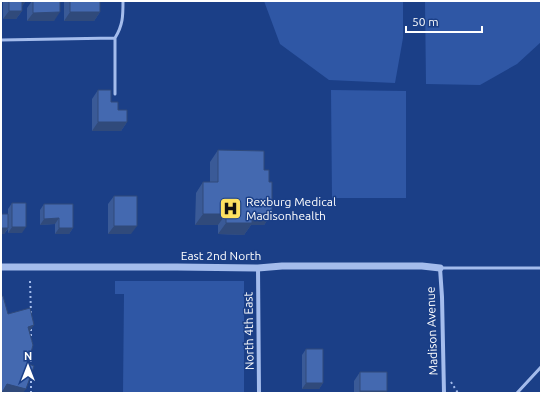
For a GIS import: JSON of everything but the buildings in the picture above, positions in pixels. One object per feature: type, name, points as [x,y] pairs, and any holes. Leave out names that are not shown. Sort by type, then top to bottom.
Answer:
[{"type":"street","name":"East 2nd North","points":[[1,267],[258,268],[282,266],[422,266],[440,268]]},
{"type":"street","name":"North 4th East","points":[[258,268],[260,393]]},
{"type":"street","name":"Madison Avenue","points":[[440,268],[444,393]]},
{"type":"lane","points":[[116,94],[115,38],[120,30],[123,17],[123,1]]},
{"type":"lane","points":[[1,40],[115,38]]},
{"type":"lane","points":[[440,268],[541,268]]},
{"type":"lane","points":[[517,393],[541,367]]},
{"type":"path","points":[[30,281],[32,315]]},
{"type":"path","points":[[31,323],[31,393]]},
{"type":"path","points":[[450,380],[458,393]]},
{"type":"shaded area","points":[[264,1],[403,1],[403,38],[395,83],[329,80],[280,44]]},
{"type":"shaded area","points":[[425,1],[541,1],[541,42],[517,64],[480,85],[426,84]]},
{"type":"shaded area","points":[[331,90],[406,91],[406,198],[332,198]]},
{"type":"shaded area","points":[[115,281],[244,281],[244,393],[123,393],[124,294],[115,294]]},
{"type":"place","name":"Rexburg Medical Madisonhealth","points":[[230,209]]}]
